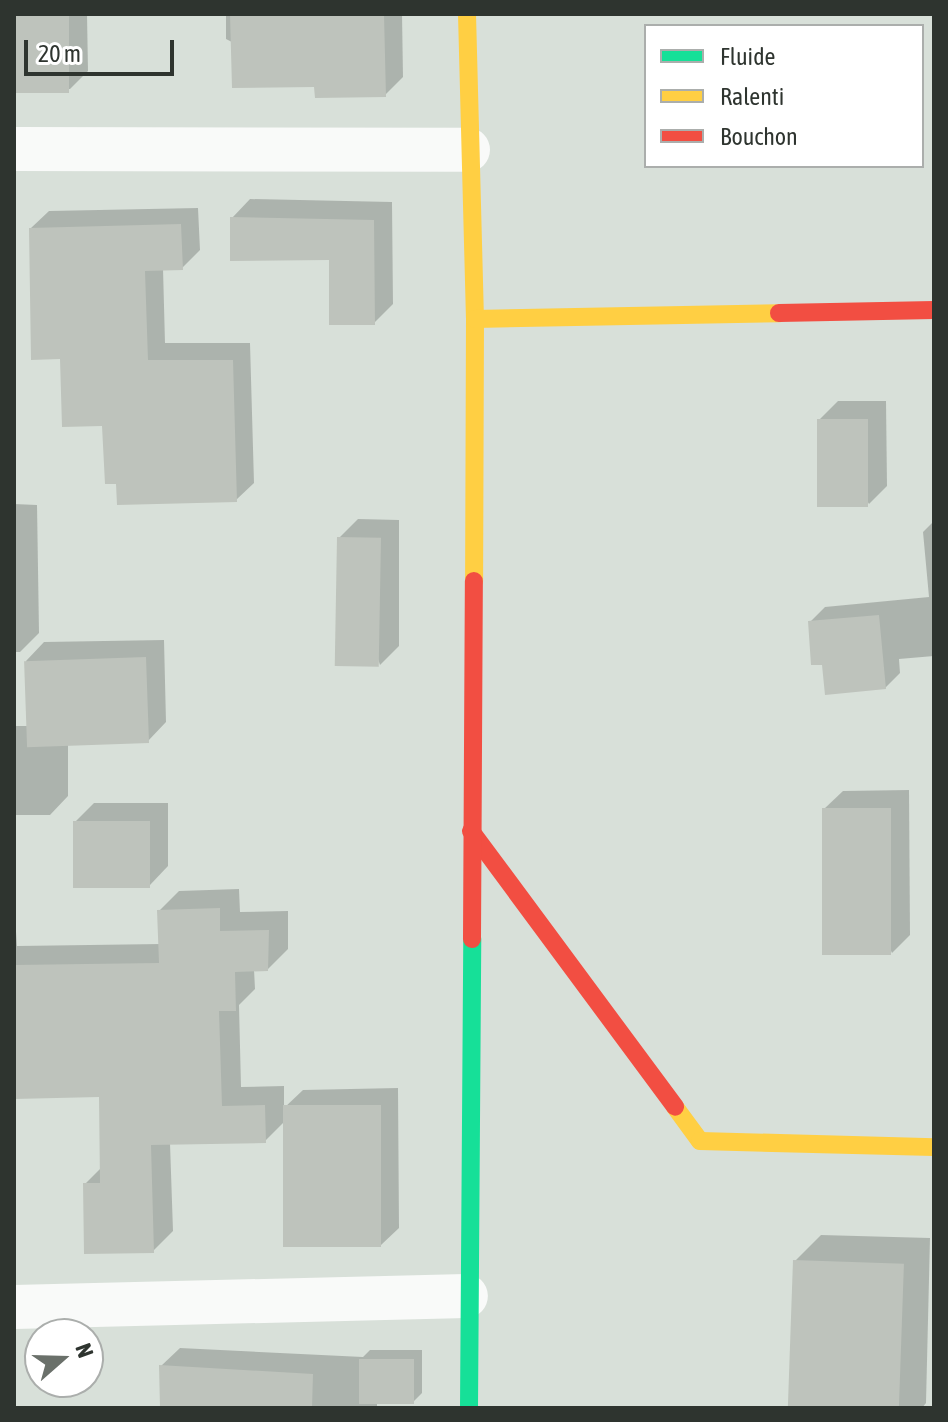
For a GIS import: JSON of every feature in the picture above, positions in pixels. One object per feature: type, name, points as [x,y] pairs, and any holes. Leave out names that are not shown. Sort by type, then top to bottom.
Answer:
[{"type":"street","points":[[467,14],[468,150],[475,319],[466,1296],[469,1408]]},
{"type":"street","points":[[14,149],[468,150]]},
{"type":"street","points":[[475,319],[934,310]]},
{"type":"street","points":[[471,831],[700,1141],[934,1147]]},
{"type":"street","points":[[14,1307],[466,1296]]},
{"type":"building","points":[[14,14],[69,14],[69,93],[14,93]]},
{"type":"building","points":[[230,14],[384,14],[386,97],[315,98],[314,87],[232,88]]},
{"type":"building","points":[[230,217],[374,220],[375,325],[329,325],[329,260],[230,261]]},
{"type":"building","points":[[181,224],[183,270],[145,271],[148,360],[233,360],[237,502],[117,505],[116,484],[105,484],[102,426],[62,427],[60,359],[31,360],[29,228]]},
{"type":"building","points":[[817,419],[868,419],[868,507],[817,507]]},
{"type":"building","points":[[337,537],[381,538],[379,667],[335,666]]},
{"type":"building","points":[[879,615],[886,689],[825,695],[822,665],[811,665],[808,621]]},
{"type":"building","points":[[146,657],[149,743],[27,747],[24,661]]},
{"type":"building","points":[[822,808],[891,808],[891,955],[822,955]]},
{"type":"building","points":[[73,821],[150,821],[150,888],[73,888]]},
{"type":"building","points":[[220,908],[220,931],[269,930],[268,971],[235,972],[236,1011],[219,1011],[222,1106],[265,1105],[266,1143],[151,1145],[154,1253],[84,1254],[83,1183],[100,1183],[99,1097],[14,1099],[14,965],[159,963],[157,910]]},
{"type":"building","points":[[283,1105],[381,1105],[381,1247],[283,1247]]},
{"type":"building","points":[[793,1260],[904,1264],[899,1408],[788,1408]]},
{"type":"building","points":[[359,1359],[414,1359],[414,1404],[359,1404]]},
{"type":"building","points":[[159,1365],[313,1374],[312,1408],[160,1408]]},
{"type":"traffic: fast","points":[[469,1408],[472,939]]},
{"type":"traffic: slow","points":[[467,14],[475,319],[474,581]]},
{"type":"traffic: slow","points":[[475,319],[779,313]]},
{"type":"traffic: slow","points":[[675,1107],[700,1141],[934,1147]]},
{"type":"traffic: jam","points":[[779,313],[934,310]]},
{"type":"traffic: jam","points":[[472,939],[474,581]]},
{"type":"traffic: jam","points":[[471,831],[675,1107]]}]
